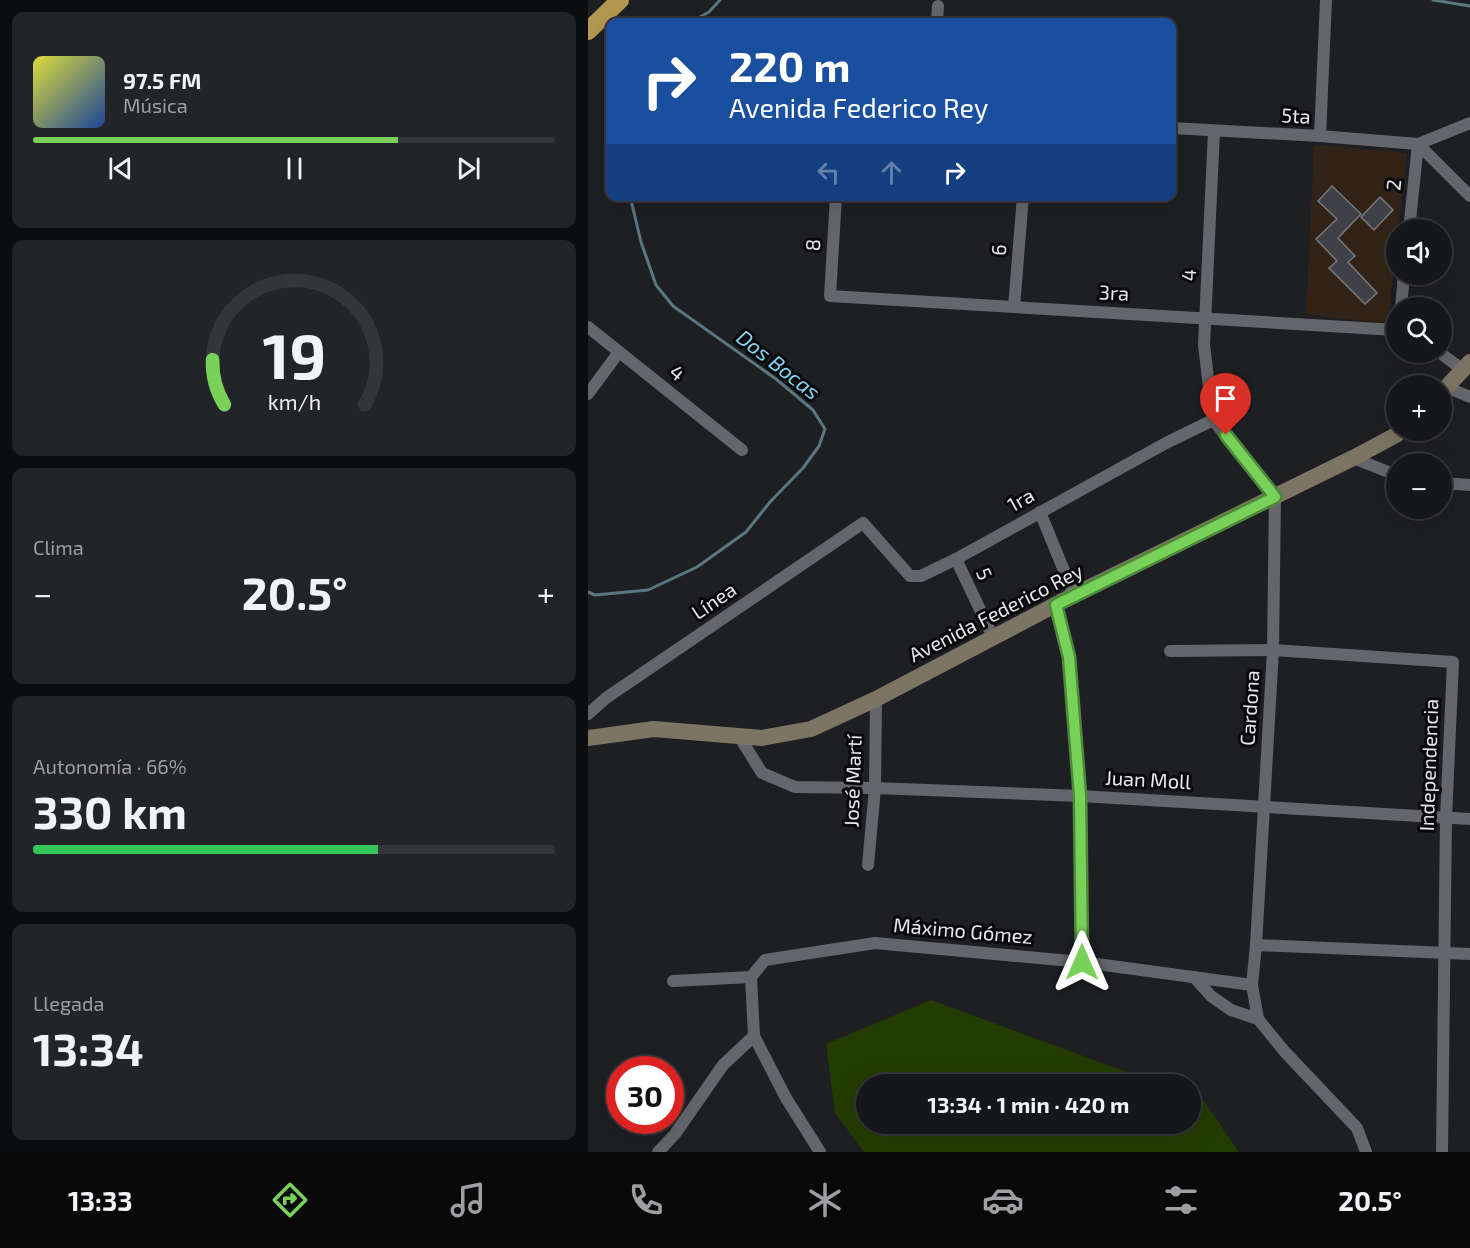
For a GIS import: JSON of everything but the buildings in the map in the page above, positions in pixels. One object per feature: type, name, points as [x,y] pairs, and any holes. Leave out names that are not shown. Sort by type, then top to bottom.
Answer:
[{"type":"highway","points":[[588,31],[620,0]]},
{"type":"main road","points":[[1452,381],[1466,366]]},
{"type":"main road","name":"Avenida Federico Rey","points":[[588,738],[654,729],[762,738],[811,729],[876,699],[1074,595],[1386,440]]},
{"type":"street","points":[[1320,136],[1326,0]]},
{"type":"street","points":[[937,18],[938,6]]},
{"type":"street","name":"5ta","points":[[1176,128],[1418,144],[1470,123]]},
{"type":"street","name":"4","points":[[1213,420],[1204,345],[1214,131]]},
{"type":"street","points":[[1418,144],[1470,196]]},
{"type":"street","name":"2","points":[[1410,219],[1418,144]]},
{"type":"street","name":"8","points":[[830,296],[836,201]]},
{"type":"street","name":"6","points":[[1014,307],[1023,201]]},
{"type":"street","name":"3ra","points":[[830,296],[1386,329]]},
{"type":"street","name":"4","points":[[588,327],[742,450]]},
{"type":"street","points":[[588,394],[619,352]]},
{"type":"street","points":[[1452,359],[1466,366]]},
{"type":"street","points":[[1452,392],[1470,397]]},
{"type":"street","points":[[1213,420],[1275,497]]},
{"type":"street","name":"1ra","points":[[863,523],[910,576],[921,576],[1213,420]]},
{"type":"street","points":[[1353,458],[1386,471]]},
{"type":"street","points":[[1452,484],[1470,485]]},
{"type":"street","name":"Cardona","points":[[1258,1019],[1252,985],[1273,650],[1275,497]]},
{"type":"street","points":[[1040,512],[1074,595]]},
{"type":"street","name":"Línea","points":[[588,714],[606,698],[863,523]]},
{"type":"street","name":"5","points":[[956,559],[993,638]]},
{"type":"street","points":[[1056,605],[1069,657],[1080,796],[1082,962]]},
{"type":"street","name":"Independencia","points":[[1170,651],[1273,650],[1453,662],[1446,818],[1442,1152]]},
{"type":"street","name":"José Martí","points":[[868,865],[874,788],[876,699]]},
{"type":"street","name":"Juan Moll","points":[[739,736],[762,773],[795,787],[1080,796],[1470,819]]},
{"type":"street","name":"Máximo Gómez","points":[[751,977],[765,960],[875,943],[1082,962],[1252,985]]},
{"type":"street","points":[[1256,945],[1470,954]]},
{"type":"street","points":[[673,981],[751,977],[754,1036],[786,1098],[820,1152]]},
{"type":"street","points":[[1194,977],[1231,1010],[1258,1019],[1285,1052],[1357,1128],[1366,1152]]},
{"type":"street","points":[[658,1152],[675,1134],[723,1065],[754,1036]]},
{"type":"shaded area","points":[[1314,145],[1407,153],[1399,219],[1386,219],[1386,285],[1392,285],[1391,297],[1386,297],[1386,324],[1306,314]]},
{"type":"green space","points":[[931,1000],[1132,1074],[856,1074],[856,1134],[1201,1134],[1201,1100],[1239,1152],[864,1152],[835,1113],[826,1044]]},
{"type":"waterway","name":"Dos Bocas","points":[[698,18],[709,12],[720,0]]},
{"type":"waterway","name":"Dos Bocas","points":[[1433,0],[1470,6]]},
{"type":"waterway","name":"Dos Bocas","points":[[588,592],[595,595],[648,590],[697,567],[746,532],[770,502],[803,468],[819,446],[825,429],[813,410],[776,379],[673,306],[656,285],[641,242],[631,201]]},
{"type":"route","points":[[1082,962],[1080,796],[1069,657],[1056,605],[1275,497],[1226,435]]}]
